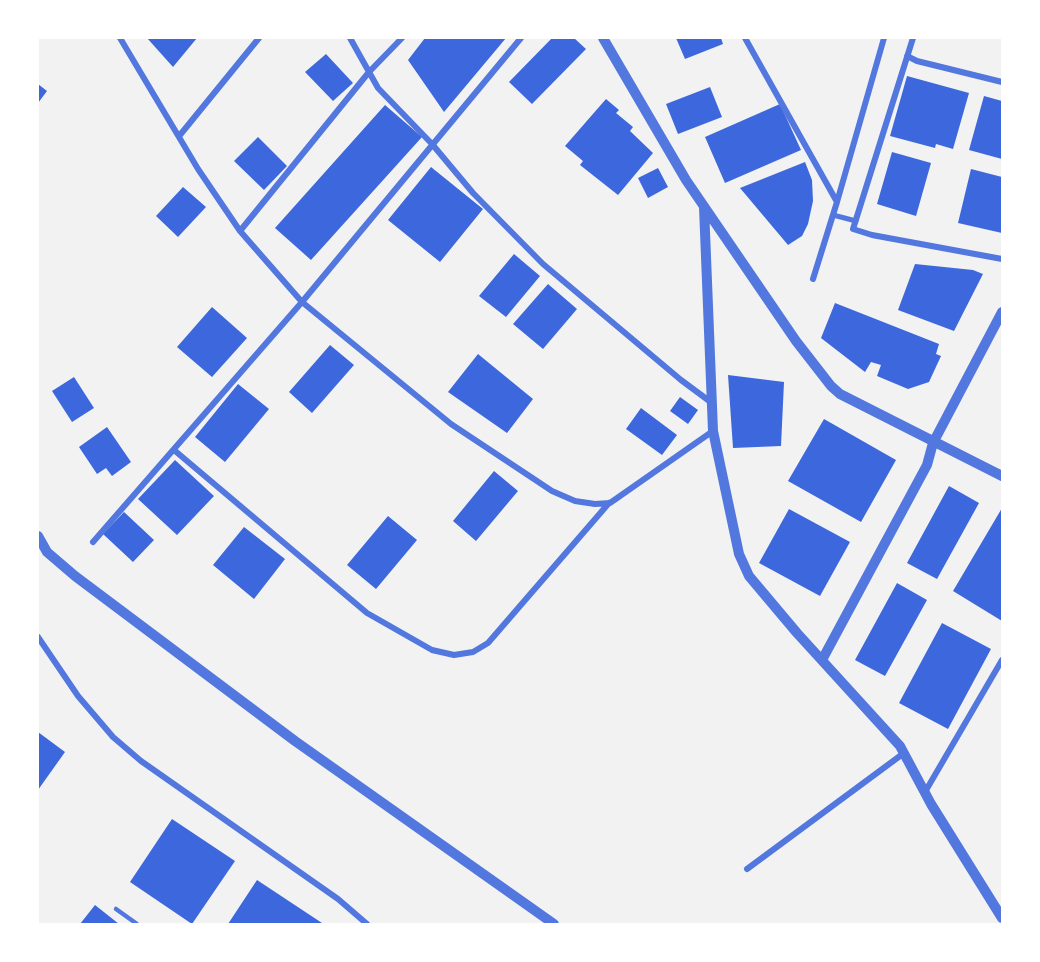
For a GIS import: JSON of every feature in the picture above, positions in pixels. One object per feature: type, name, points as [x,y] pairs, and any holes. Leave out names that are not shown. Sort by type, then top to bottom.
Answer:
[{"type":"street","points":[[120,38],[180,135],[198,169],[240,231],[302,302],[451,424],[552,491],[576,501],[595,504],[610,503]]},
{"type":"street","points":[[180,135],[259,38]]},
{"type":"street","points":[[350,38],[369,72],[391,104],[432,144],[473,193],[543,264],[681,380],[712,403]]},
{"type":"street","points":[[240,231],[369,72],[402,38]]},
{"type":"street","points":[[93,542],[302,302],[521,38]]},
{"type":"street","points":[[603,38],[704,207],[796,341],[831,386],[840,394],[933,443],[1002,476]]},
{"type":"street","points":[[745,38],[837,202]]},
{"type":"street","points":[[813,279],[884,38]]},
{"type":"street","points":[[913,38],[853,229],[872,235],[1002,259]]},
{"type":"street","points":[[907,56],[917,62],[1002,82]]},
{"type":"street","points":[[704,207],[713,430],[733,534],[749,576],[886,729],[904,753],[925,792],[1002,916]]},
{"type":"street","points":[[833,215],[856,221]]},
{"type":"street","points":[[822,660],[927,465],[933,443],[1002,312]]},
{"type":"street","points":[[174,450],[367,613],[432,650],[454,655],[473,652],[488,643],[610,503],[713,430]]},
{"type":"street","points":[[38,536],[47,552],[75,576],[295,741],[554,924]]},
{"type":"street","points":[[38,637],[78,696],[120,743],[205,808],[338,899],[367,924]]},
{"type":"street","points":[[925,792],[1002,660]]},
{"type":"street","points":[[747,869],[904,753]]},
{"type":"lane","points":[[116,909],[137,924]]},
{"type":"building","points":[[147,38],[197,38],[173,67]]},
{"type":"building","points":[[425,38],[506,38],[444,112],[408,60]]},
{"type":"building","points":[[552,38],[574,38],[586,49],[532,104],[509,82]]},
{"type":"building","points":[[676,38],[721,38],[723,44],[685,59]]},
{"type":"building","points":[[326,54],[353,83],[333,101],[305,72]]},
{"type":"building","points":[[907,76],[969,93],[953,149],[936,144],[935,148],[890,136]]},
{"type":"building","points":[[38,84],[47,91],[38,103]]},
{"type":"building","points":[[710,87],[722,117],[678,134],[666,104]]},
{"type":"building","points":[[984,96],[1002,101],[1002,159],[969,150]]},
{"type":"building","points":[[606,99],[619,110],[616,113],[633,127],[630,131],[653,153],[618,195],[580,165],[583,161],[565,146]]},
{"type":"building","points":[[780,104],[801,150],[725,183],[705,137]]},
{"type":"building","points":[[385,105],[422,137],[311,260],[275,228]]},
{"type":"building","points":[[258,137],[287,166],[264,190],[234,161]]},
{"type":"building","points":[[892,152],[931,163],[916,216],[877,204]]},
{"type":"building","points":[[805,162],[812,180],[813,201],[808,224],[802,236],[788,245],[740,188]]},
{"type":"building","points":[[431,167],[483,209],[440,262],[388,220]]},
{"type":"building","points":[[658,168],[668,187],[648,198],[638,178]]},
{"type":"building","points":[[971,169],[1002,177],[1002,233],[958,223]]},
{"type":"building","points":[[183,187],[206,207],[178,237],[156,216]]},
{"type":"building","points":[[514,254],[540,276],[506,317],[479,296]]},
{"type":"building","points":[[915,264],[973,270],[983,274],[954,331],[898,310]]},
{"type":"building","points":[[548,284],[577,309],[543,349],[513,324]]},
{"type":"building","points":[[835,303],[939,344],[936,354],[941,356],[929,382],[908,389],[877,376],[881,365],[871,362],[865,372],[821,338]]},
{"type":"building","points":[[212,307],[247,338],[212,377],[177,347]]},
{"type":"building","points":[[330,345],[354,365],[312,413],[289,392]]},
{"type":"building","points":[[478,354],[533,399],[507,433],[448,392]]},
{"type":"building","points":[[728,375],[784,382],[781,446],[733,448]]},
{"type":"building","points":[[74,377],[94,408],[72,422],[52,391]]},
{"type":"building","points":[[238,384],[269,409],[225,462],[195,437]]},
{"type":"building","points":[[680,397],[698,410],[688,424],[670,411]]},
{"type":"building","points":[[641,408],[677,435],[662,455],[626,429]]},
{"type":"building","points":[[824,419],[896,460],[861,522],[788,481]]},
{"type":"building","points":[[107,427],[131,462],[112,476],[106,468],[97,474],[79,447]]},
{"type":"building","points":[[175,460],[214,496],[177,535],[138,499]]},
{"type":"building","points":[[494,471],[518,491],[476,541],[453,521]]},
{"type":"building","points":[[949,486],[979,503],[937,579],[907,563]]},
{"type":"building","points":[[1002,508],[1002,621],[953,591]]},
{"type":"building","points":[[789,509],[850,542],[820,596],[759,563]]},
{"type":"building","points":[[124,512],[154,540],[133,562],[103,534]]},
{"type":"building","points":[[388,516],[417,540],[376,589],[347,565]]},
{"type":"building","points":[[244,527],[285,559],[254,599],[213,565]]},
{"type":"building","points":[[897,583],[927,600],[885,676],[855,660]]},
{"type":"building","points":[[942,623],[991,649],[948,729],[899,703]]},
{"type":"building","points":[[38,732],[65,752],[38,790]]},
{"type":"building","points":[[172,819],[235,861],[192,924],[130,882]]},
{"type":"building","points":[[257,880],[322,923],[228,924]]},
{"type":"building","points":[[95,905],[119,924],[80,924]]}]
